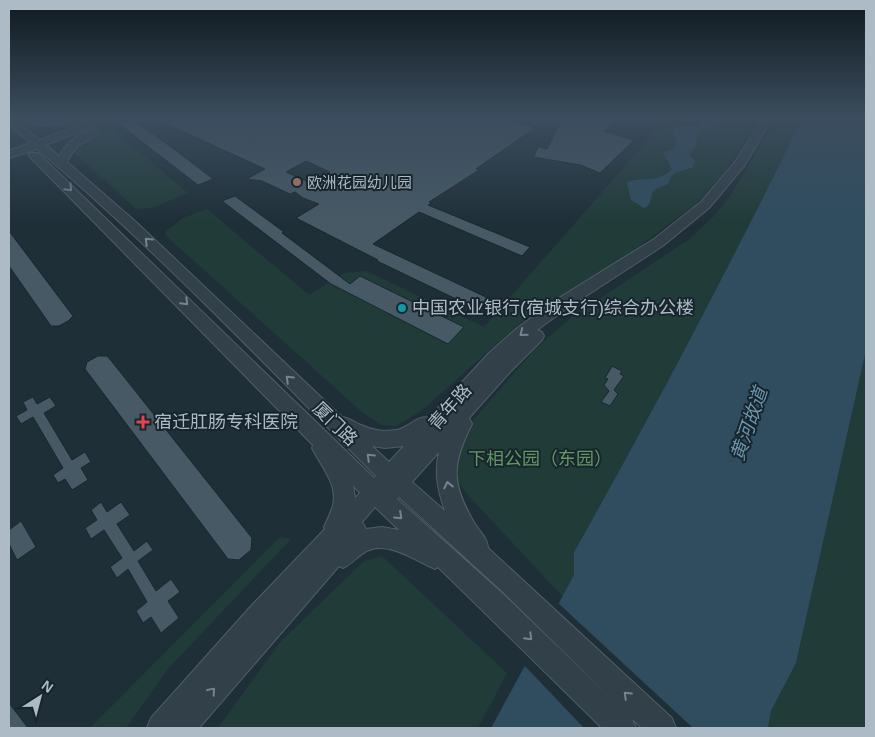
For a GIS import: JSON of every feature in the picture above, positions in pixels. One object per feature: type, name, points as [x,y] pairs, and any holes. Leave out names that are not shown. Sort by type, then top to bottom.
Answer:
[{"type":"street","name":"厦门路","points":[[38,153],[54,165],[386,488],[502,593],[662,728]]},
{"type":"street","points":[[9,162],[33,161],[54,165],[66,153]]},
{"type":"street","name":"青年路","points":[[161,728],[265,620],[386,488],[483,380],[522,333],[560,304],[659,242],[705,205],[740,164],[746,153]]},
{"type":"street","name":"青年路","points":[[483,380],[569,310],[645,263],[670,245],[716,205],[746,166],[753,153]]},
{"type":"street","points":[[317,420],[383,440],[405,438],[420,430],[483,380]]},
{"type":"street","points":[[483,380],[453,437],[446,466],[446,484],[455,510],[502,593]]},
{"type":"street","points":[[265,620],[318,550],[344,508],[344,493],[339,476],[317,420]]},
{"type":"street","name":"厦门路","points":[[386,488],[456,568],[502,593],[622,728]]},
{"type":"street","points":[[265,620],[350,549],[366,539],[399,541],[420,548],[456,568]]},
{"type":"street","name":"青年路","points":[[181,728],[265,620]]},
{"type":"green space","points":[[141,153],[188,193],[152,208],[136,209],[76,154]]},
{"type":"green space","points":[[636,153],[736,153],[726,170],[696,204],[633,251],[520,323],[421,411],[396,426],[382,425],[363,413],[165,235],[166,231],[183,218],[207,209],[309,295],[344,273],[366,271],[484,327]]},
{"type":"green space","name":"下相公园（东园）","points":[[756,153],[785,153],[691,337],[574,552],[574,575],[563,597],[466,493],[456,479],[453,451],[461,434],[535,349],[569,319],[688,240],[714,216],[730,196]]},
{"type":"green space","points":[[866,350],[866,728],[768,728],[771,711],[796,663]]},
{"type":"green space","points":[[280,537],[291,539],[167,670],[126,728],[90,728]]},
{"type":"green space","points":[[382,556],[507,673],[478,728],[218,728],[281,641],[364,561]]},
{"type":"water","points":[[664,153],[690,153],[689,155],[695,161],[693,167],[674,173],[668,184],[654,190],[648,206],[644,208],[631,200],[627,183],[661,177],[672,169]]},
{"type":"water","name":"黄河故道","points":[[785,153],[866,153],[866,350],[796,663],[771,711],[768,728],[491,728],[574,575],[574,552],[691,337]]},
{"type":"pier","points":[[557,602],[693,728],[584,728],[523,664]]},
{"type":"building","points":[[157,153],[180,153],[213,179],[198,185]]},
{"type":"building","points":[[231,153],[498,153],[476,169],[479,170],[429,202],[432,203],[428,205],[530,247],[522,256],[419,212],[373,244],[488,298],[477,309],[377,261],[296,218],[319,204],[303,198],[295,192],[290,194],[262,181],[247,179],[265,169]],"holes":[[[306,161],[330,172],[310,183],[286,172]]]},
{"type":"building","points":[[535,153],[620,153],[600,173],[581,165],[534,157]]},
{"type":"building","points":[[235,196],[350,284],[360,276],[464,327],[448,344],[331,284],[222,201]]},
{"type":"building","points":[[9,231],[73,316],[68,321],[59,326],[51,326],[9,266]]},
{"type":"building","points":[[98,356],[107,356],[113,363],[252,538],[251,550],[239,560],[228,559],[85,369],[87,362]]},
{"type":"building","points":[[612,366],[622,371],[620,374],[624,376],[614,390],[618,394],[610,406],[601,402],[609,391],[604,385],[608,379],[605,378]]},
{"type":"building","points":[[33,397],[37,404],[50,397],[56,406],[44,413],[72,460],[85,452],[91,462],[81,468],[88,480],[72,490],[65,479],[58,483],[53,475],[63,468],[33,417],[21,424],[16,416],[27,410],[23,402]]},
{"type":"building","points":[[101,502],[107,512],[121,502],[130,515],[117,524],[134,551],[147,541],[153,550],[138,561],[156,591],[171,579],[180,592],[168,601],[179,618],[161,633],[151,617],[143,623],[136,611],[147,602],[128,569],[117,578],[110,567],[122,558],[104,530],[91,539],[85,528],[97,520],[91,510]]},
{"type":"building","points":[[21,521],[36,547],[17,560],[9,544],[9,530]]},
{"type":"building","points":[[9,703],[28,728],[9,728]]},
{"type":"place","name":"欧洲花园幼儿园","points":[[297,182]]},
{"type":"place","name":"中国农业银行(宿城支行)综合办公楼","points":[[402,308]]},
{"type":"place","name":"宿迁肛肠专科医院","points":[[143,422]]}]
